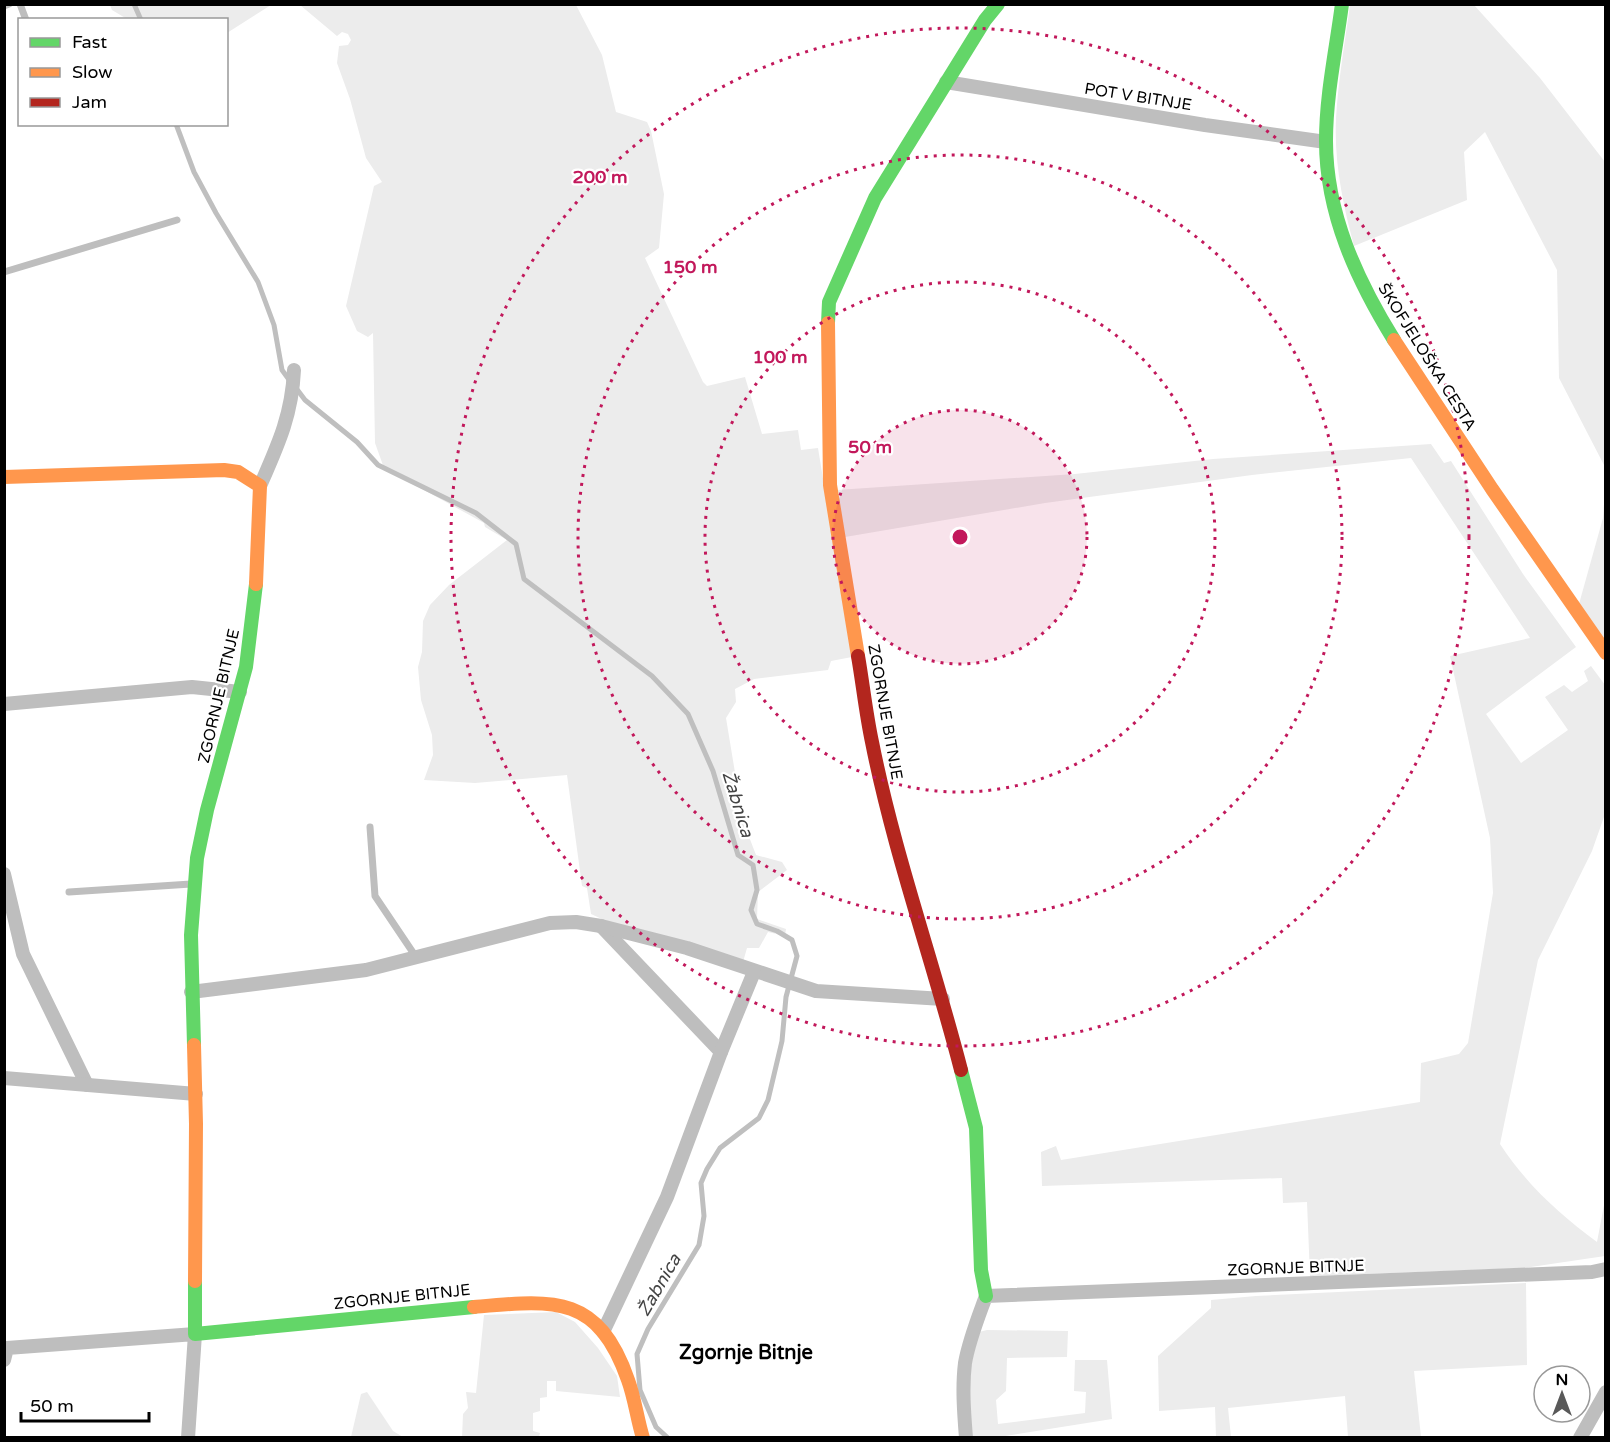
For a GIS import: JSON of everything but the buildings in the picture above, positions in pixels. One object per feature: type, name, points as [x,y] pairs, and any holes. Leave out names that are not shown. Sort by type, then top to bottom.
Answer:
[{"type":"street","points":[[946,82],[985,20],[998,4]]},
{"type":"street","name":"ŠKOFJELOŠKA CESTA","points":[[1342,4],[1327,115],[1326,142],[1334,204],[1350,258],[1384,324],[1515,526],[1605,653]]},
{"type":"street","name":"POT V BITNJE","points":[[946,82],[1204,125],[1326,142]]},
{"type":"street","name":"ZGORNJE BITNJE","points":[[946,82],[875,198],[829,302],[828,424],[830,485],[872,743],[904,870],[943,999],[976,1128],[981,1270],[986,1296],[965,1364],[966,1437]]},
{"type":"street","points":[[4,477],[224,470],[238,472],[260,486],[286,425],[293,396],[294,370]]},
{"type":"street","name":"ZGORNJE BITNJE","points":[[188,1437],[195,1334],[196,1095],[190,926],[194,883],[207,815],[248,656],[257,590],[260,486]]},
{"type":"street","points":[[4,704],[192,687],[240,692]]},
{"type":"street","points":[[4,874],[23,954],[87,1085]]},
{"type":"street","points":[[192,992],[366,970],[550,923],[576,922],[601,926],[687,948],[816,991],[943,999]]},
{"type":"street","points":[[601,926],[721,1052]]},
{"type":"street","points":[[603,1332],[666,1197],[754,972]]},
{"type":"street","points":[[4,1078],[196,1095]]},
{"type":"street","name":"ZGORNJE BITNJE","points":[[986,1296],[1592,1272],[1605,1269]]},
{"type":"street","name":"ZGORNJE BITNJE","points":[[5,1352],[533,1302],[555,1303],[569,1307],[585,1316],[603,1332],[624,1370],[643,1437]]},
{"type":"street","points":[[1580,1437],[1605,1392]]},
{"type":"lane","points":[[4,6],[9,4]]},
{"type":"lane","points":[[4,272],[177,220]]},
{"type":"lane","points":[[370,827],[375,896],[416,957]]},
{"type":"lane","points":[[69,892],[194,883]]},
{"type":"shaded area","points":[[110,5],[271,5],[228,32],[228,18],[125,18],[112,10]]},
{"type":"shaded area","points":[[300,5],[576,5],[602,55],[616,112],[647,122],[651,131],[664,194],[659,248],[645,258],[703,382],[707,386],[745,377],[762,434],[798,430],[801,450],[818,448],[852,657],[831,661],[828,670],[754,679],[735,689],[736,702],[726,718],[743,821],[756,855],[782,862],[787,870],[758,892],[757,919],[786,929],[785,936],[768,932],[759,948],[747,948],[743,962],[604,920],[591,914],[587,888],[582,886],[567,775],[475,783],[424,780],[433,755],[432,735],[421,700],[418,667],[422,652],[423,621],[430,605],[449,585],[507,540],[485,527],[484,523],[384,468],[375,443],[373,333],[368,337],[357,331],[346,306],[374,186],[382,182],[366,158],[350,99],[337,63],[339,46],[348,45],[351,40],[348,34],[342,32],[337,36]]},
{"type":"shaded area","points":[[1350,5],[1474,5],[1540,78],[1605,162],[1605,467],[1559,378],[1557,270],[1485,132],[1464,152],[1467,200],[1354,246],[1346,215],[1336,152],[1338,90]]},
{"type":"shaded area","points":[[1431,444],[1444,463],[1451,461],[1523,574],[1576,647],[1486,714],[1521,763],[1568,730],[1545,697],[1564,685],[1572,692],[1588,681],[1584,671],[1591,666],[1605,685],[1605,814],[1592,851],[1538,960],[1500,1144],[1521,1173],[1544,1198],[1597,1242],[1605,1200],[1605,1256],[1524,1268],[1310,1276],[1307,1202],[1283,1203],[1282,1178],[1042,1186],[1041,1152],[1056,1146],[1061,1160],[1420,1102],[1421,1063],[1459,1054],[1468,1043],[1493,893],[1490,838],[1450,656],[1530,638],[1411,458],[1252,475],[1045,503],[845,537],[837,490],[1075,474],[1213,459]]},
{"type":"shaded area","points":[[1605,490],[1605,641],[1579,604],[1603,518]]},
{"type":"shaded area","points":[[1526,1283],[1527,1365],[1414,1371],[1421,1437],[1348,1437],[1345,1396],[1228,1408],[1231,1437],[1216,1437],[1215,1407],[1159,1411],[1158,1356],[1211,1308],[1211,1300]]},
{"type":"shaded area","points":[[556,1312],[575,1322],[598,1348],[617,1376],[620,1397],[556,1391],[556,1381],[547,1381],[547,1397],[540,1398],[540,1411],[533,1413],[533,1431],[540,1433],[539,1437],[462,1438],[463,1414],[468,1408],[466,1392],[476,1393],[484,1315]]},
{"type":"shaded area","points":[[987,1330],[1068,1331],[1067,1357],[1007,1358],[1006,1391],[996,1400],[998,1424],[1085,1413],[1086,1392],[1074,1391],[1075,1360],[1107,1360],[1112,1419],[999,1437],[971,1438],[969,1373],[979,1332]]},
{"type":"shaded area","points":[[367,1392],[393,1431],[403,1437],[351,1437],[361,1394]]},
{"type":"waterway","points":[[134,4],[140,18]]},
{"type":"waterway","points":[[177,126],[194,172],[258,282],[274,325],[282,370],[290,381]]},
{"type":"waterway","name":"Žabnica","points":[[296,388],[305,400],[357,442],[378,465],[476,513],[516,544],[524,579],[652,676],[688,714],[713,771],[738,855],[753,865],[757,890],[751,910],[757,924],[777,931],[792,940],[797,956],[786,997],[782,1041],[768,1100],[759,1118],[720,1148],[707,1169],[701,1183],[704,1216],[699,1245],[648,1329],[637,1354],[640,1390],[656,1427],[668,1438]]},
{"type":"traffic: fast","points":[[828,323],[829,302],[875,198],[985,20],[998,4]]},
{"type":"traffic: fast","points":[[1342,4],[1326,124],[1327,168],[1331,194],[1356,270],[1394,340]]},
{"type":"traffic: fast","points":[[194,1045],[191,935],[197,858],[207,810],[246,667],[256,584]]},
{"type":"traffic: fast","points":[[961,1070],[976,1128],[981,1270],[986,1296]]},
{"type":"traffic: fast","points":[[195,1281],[195,1334],[474,1307]]},
{"type":"traffic: slow","points":[[828,323],[830,485],[858,656]]},
{"type":"traffic: slow","points":[[1394,340],[1492,489],[1606,653]]},
{"type":"traffic: slow","points":[[4,477],[224,470],[238,472],[260,486],[256,584]]},
{"type":"traffic: slow","points":[[194,1045],[195,1281]]},
{"type":"traffic: slow","points":[[474,1307],[527,1303],[549,1304],[569,1308],[587,1317],[602,1331],[616,1352],[628,1380],[643,1438]]},
{"type":"traffic: jam","points":[[858,656],[870,731],[891,825],[961,1070]]},
{"type":"district","name":"Zgornje Bitnje","points":[[746,1353]]}]
